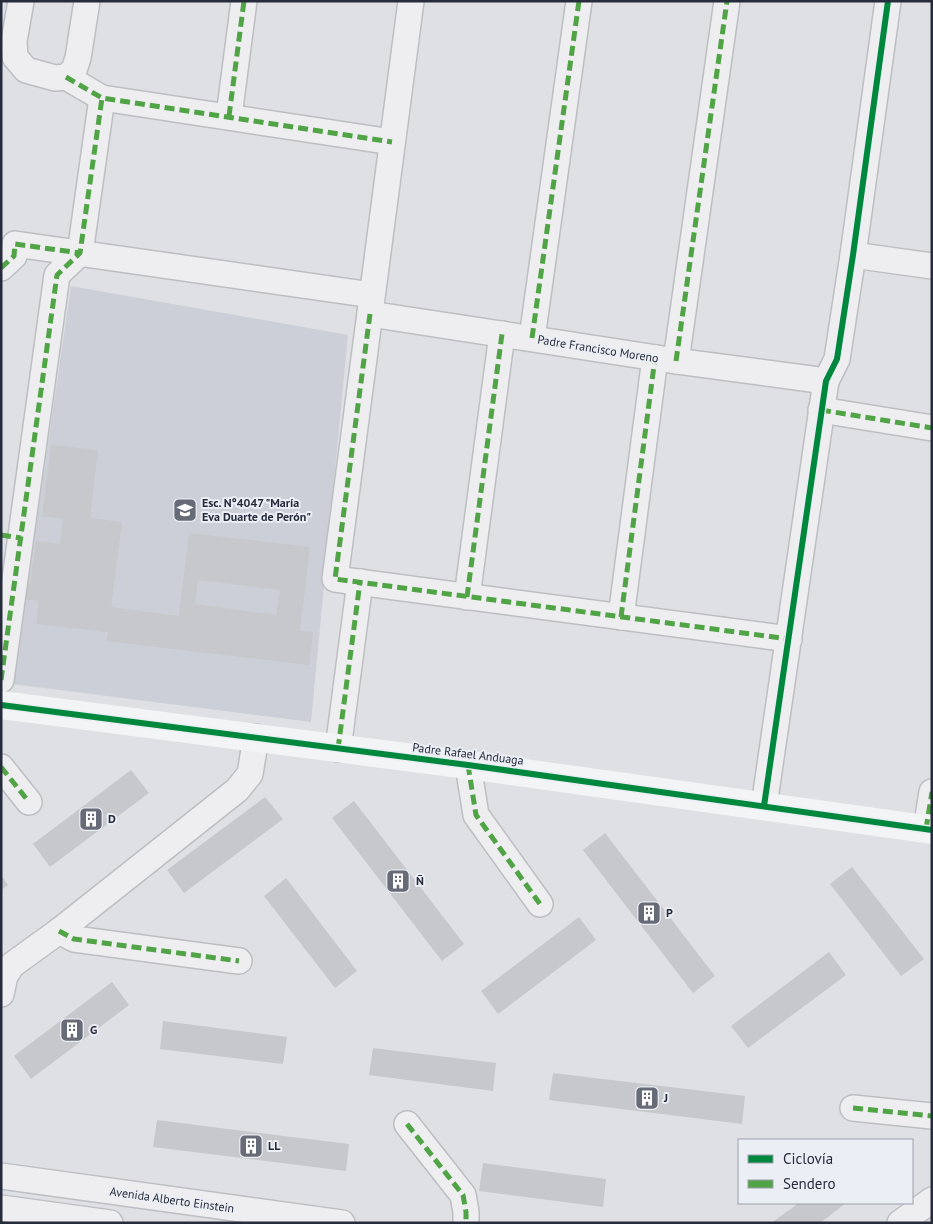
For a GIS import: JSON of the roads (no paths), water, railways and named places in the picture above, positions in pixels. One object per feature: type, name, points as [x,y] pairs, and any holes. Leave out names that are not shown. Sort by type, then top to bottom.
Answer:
[{"type":"street","points":[[21,1],[14,42],[15,56],[26,70],[55,78],[66,77],[102,98],[392,142]]},
{"type":"street","points":[[66,77],[74,70],[78,58],[87,1]]},
{"type":"street","points":[[229,116],[244,1]]},
{"type":"street","points":[[411,1],[335,579],[789,639]]},
{"type":"street","points":[[532,338],[579,1]]},
{"type":"street","points":[[621,617],[727,1]]},
{"type":"street","points":[[764,806],[826,381],[837,359],[888,1]]},
{"type":"street","points":[[1,680],[11,536],[57,275],[80,253],[102,98]]},
{"type":"street","name":"Padre Francisco Moreno","points":[[1,268],[14,256],[15,244],[80,253],[371,305],[502,334],[665,360],[826,381]]},
{"type":"street","points":[[853,255],[932,266]]},
{"type":"street","points":[[467,597],[502,334]]},
{"type":"street","points":[[822,410],[932,428]]},
{"type":"street","points":[[338,749],[360,582]]},
{"type":"street","name":"Padre Rafael Anduaga","points":[[1,705],[468,764],[929,829]]},
{"type":"street","points":[[1,994],[5,976],[12,965],[237,790],[250,774],[256,737]]},
{"type":"street","points":[[468,764],[476,816],[540,904]]},
{"type":"street","points":[[1,767],[29,802]]},
{"type":"street","points":[[929,829],[932,792]]},
{"type":"street","points":[[58,931],[74,939],[239,961]]},
{"type":"street","points":[[853,1108],[932,1116]]},
{"type":"street","points":[[406,1124],[463,1195],[466,1223]]},
{"type":"street","name":"Avenida Alberto Einstein","points":[[1,1176],[342,1223]]},
{"type":"street","points":[[900,1223],[932,1200]]},
{"type":"street","points":[[6,1213],[110,1223]]},
{"type":"place","name":"Esc. N°4047 \"María Eva Duarte de Perón\"","points":[[185,510]]},
{"type":"place","name":"D","points":[[91,819]]},
{"type":"place","name":"Ñ","points":[[398,881]]},
{"type":"place","name":"P","points":[[649,913]]},
{"type":"place","name":"G","points":[[72,1030]]},
{"type":"place","name":"J","points":[[647,1098]]},
{"type":"place","name":"LL","points":[[251,1146]]}]
